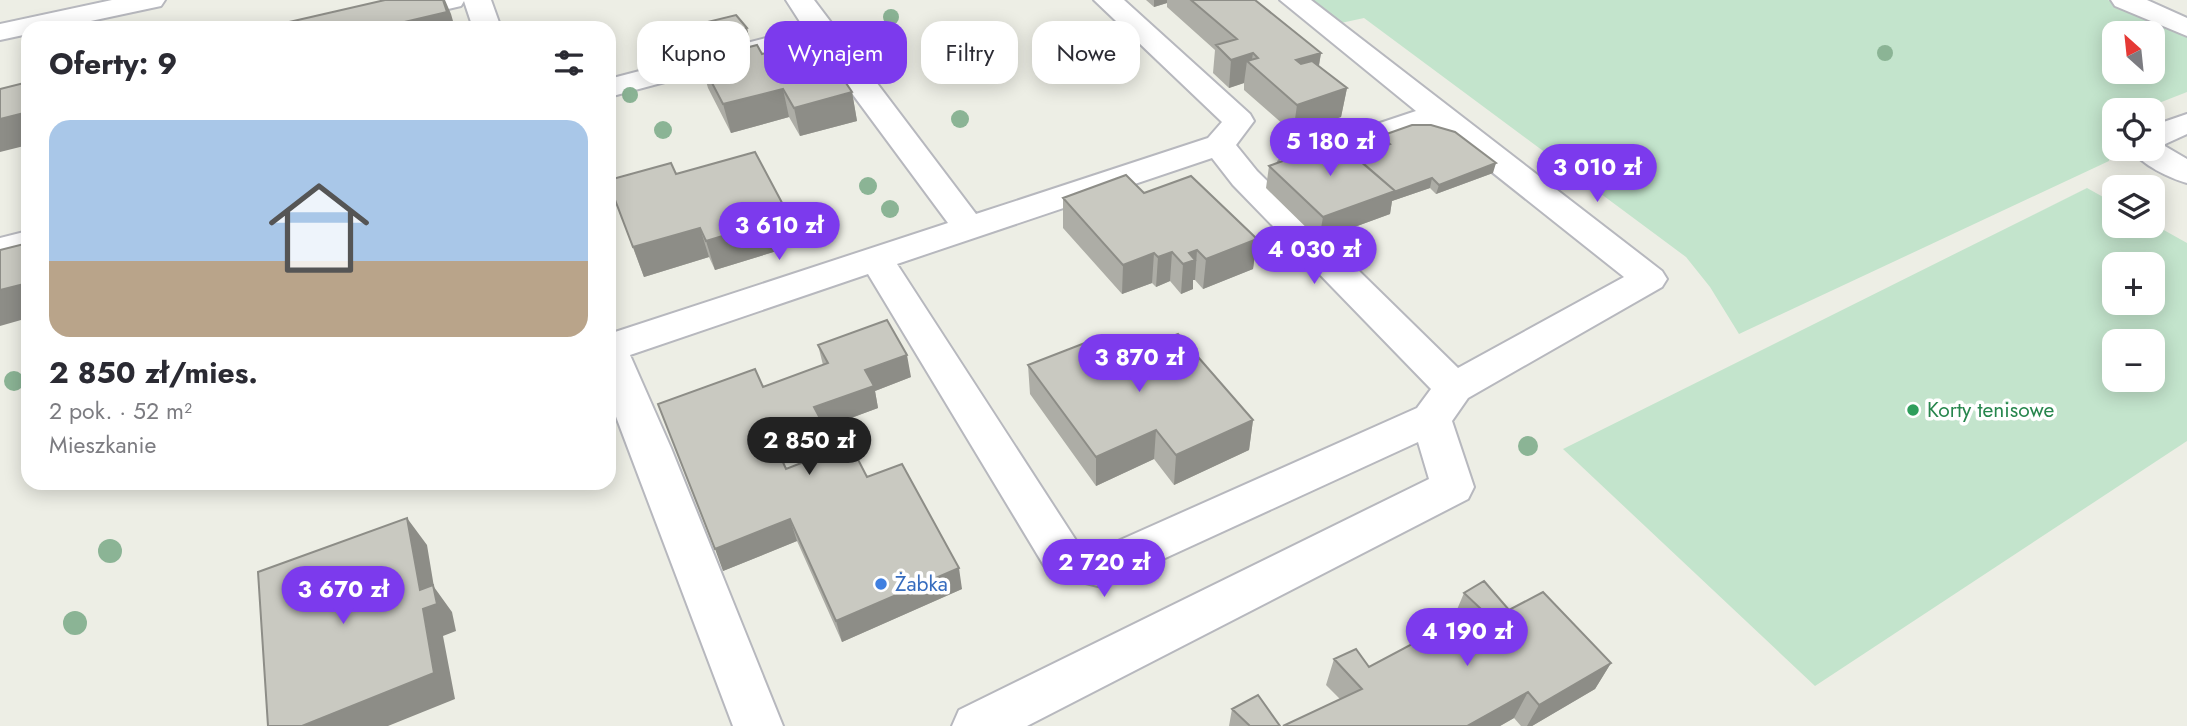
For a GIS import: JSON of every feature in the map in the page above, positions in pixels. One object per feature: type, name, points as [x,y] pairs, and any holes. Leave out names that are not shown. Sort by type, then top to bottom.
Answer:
[{"type":"street","points":[[55,21],[151,0]]},
{"type":"street","points":[[361,21],[451,0]]},
{"type":"street","points":[[477,0],[484,21]]},
{"type":"street","points":[[800,0],[814,21]]},
{"type":"street","points":[[616,347],[1219,145],[1239,121],[1108,0]]},
{"type":"street","points":[[876,259],[1065,561],[1102,568],[1443,403],[1649,279],[1294,0]]},
{"type":"street","points":[[2125,0],[2187,28]]},
{"type":"street","points":[[0,33],[21,28]]},
{"type":"street","points":[[616,86],[764,47]]},
{"type":"street","points":[[860,84],[968,227]]},
{"type":"street","points":[[1245,178],[1439,114]]},
{"type":"street","points":[[2165,132],[2187,123]]},
{"type":"street","points":[[977,726],[1453,487],[1443,403],[1219,145]]},
{"type":"street","points":[[2165,160],[2187,173]]},
{"type":"street","points":[[0,249],[21,244]]},
{"type":"street","points":[[616,366],[758,726]]},
{"type":"green space","points":[[1312,0],[2108,0],[2154,21],[2102,21],[2102,84],[2165,84],[2165,26],[2187,36],[2187,92],[2165,101],[2165,98],[2102,98],[2102,161],[2109,161],[1739,334],[1710,287],[1686,257],[1364,18],[1341,23]]},
{"type":"green space","name":"Korty tenisowe","points":[[2087,188],[2102,196],[2102,238],[2165,238],[2165,231],[2187,243],[2187,441],[1815,686],[1563,449]]},
{"type":"building","points":[[385,0],[443,0],[447,12],[409,21],[294,21]]},
{"type":"building","points":[[1191,0],[1255,0],[1321,53],[1296,60],[1301,64],[1312,61],[1347,88],[1297,105],[1247,61],[1258,58],[1253,53],[1231,60],[1216,45],[1237,39]]},
{"type":"building","points":[[736,15],[741,21],[711,21]]},
{"type":"building","points":[[757,45],[762,54],[764,84],[847,84],[852,92],[794,108],[783,89],[723,104],[713,84],[750,84],[750,47]]},
{"type":"building","points":[[21,84],[21,114],[0,119],[0,89]]},
{"type":"building","points":[[1412,125],[1431,125],[1455,132],[1496,163],[1439,185],[1432,178],[1391,193],[1395,191],[1354,156],[1390,144],[1381,136]]},
{"type":"building","points":[[1334,138],[1395,191],[1323,217],[1269,166],[1288,159],[1284,155]]},
{"type":"building","points":[[755,152],[789,216],[706,241],[700,228],[633,247],[616,202],[616,178],[671,163],[676,174]]},
{"type":"building","points":[[1126,175],[1144,193],[1191,176],[1257,239],[1206,259],[1197,250],[1189,253],[1195,260],[1183,264],[1172,252],[1158,257],[1154,253],[1123,265],[1063,198]]},
{"type":"building","points":[[21,245],[21,285],[0,290],[0,250]]},
{"type":"building","points":[[887,320],[907,355],[865,370],[874,386],[814,407],[823,424],[774,442],[786,469],[850,444],[867,477],[902,464],[959,568],[836,621],[790,519],[715,549],[658,404],[755,369],[763,387],[828,363],[818,345]]},
{"type":"building","points":[[1178,334],[1253,420],[1176,455],[1156,430],[1096,457],[1028,365],[1090,341],[1098,351],[1105,348],[1100,341],[1113,336],[1125,350],[1142,343],[1145,347]]},
{"type":"building","points":[[407,518],[420,590],[433,585],[437,604],[423,609],[434,673],[302,726],[268,726],[258,572]]},
{"type":"building","points":[[1484,581],[1509,610],[1543,592],[1611,663],[1539,705],[1528,692],[1467,726],[1283,726],[1362,689],[1334,659],[1356,649],[1369,667],[1480,608],[1464,593]]},
{"type":"building","points":[[1258,695],[1280,726],[1250,726],[1232,709]]},
{"type":"place","name":"Korty tenisowe","points":[[1913,410]]},
{"type":"place","name":"Żabka","points":[[881,584]]}]
